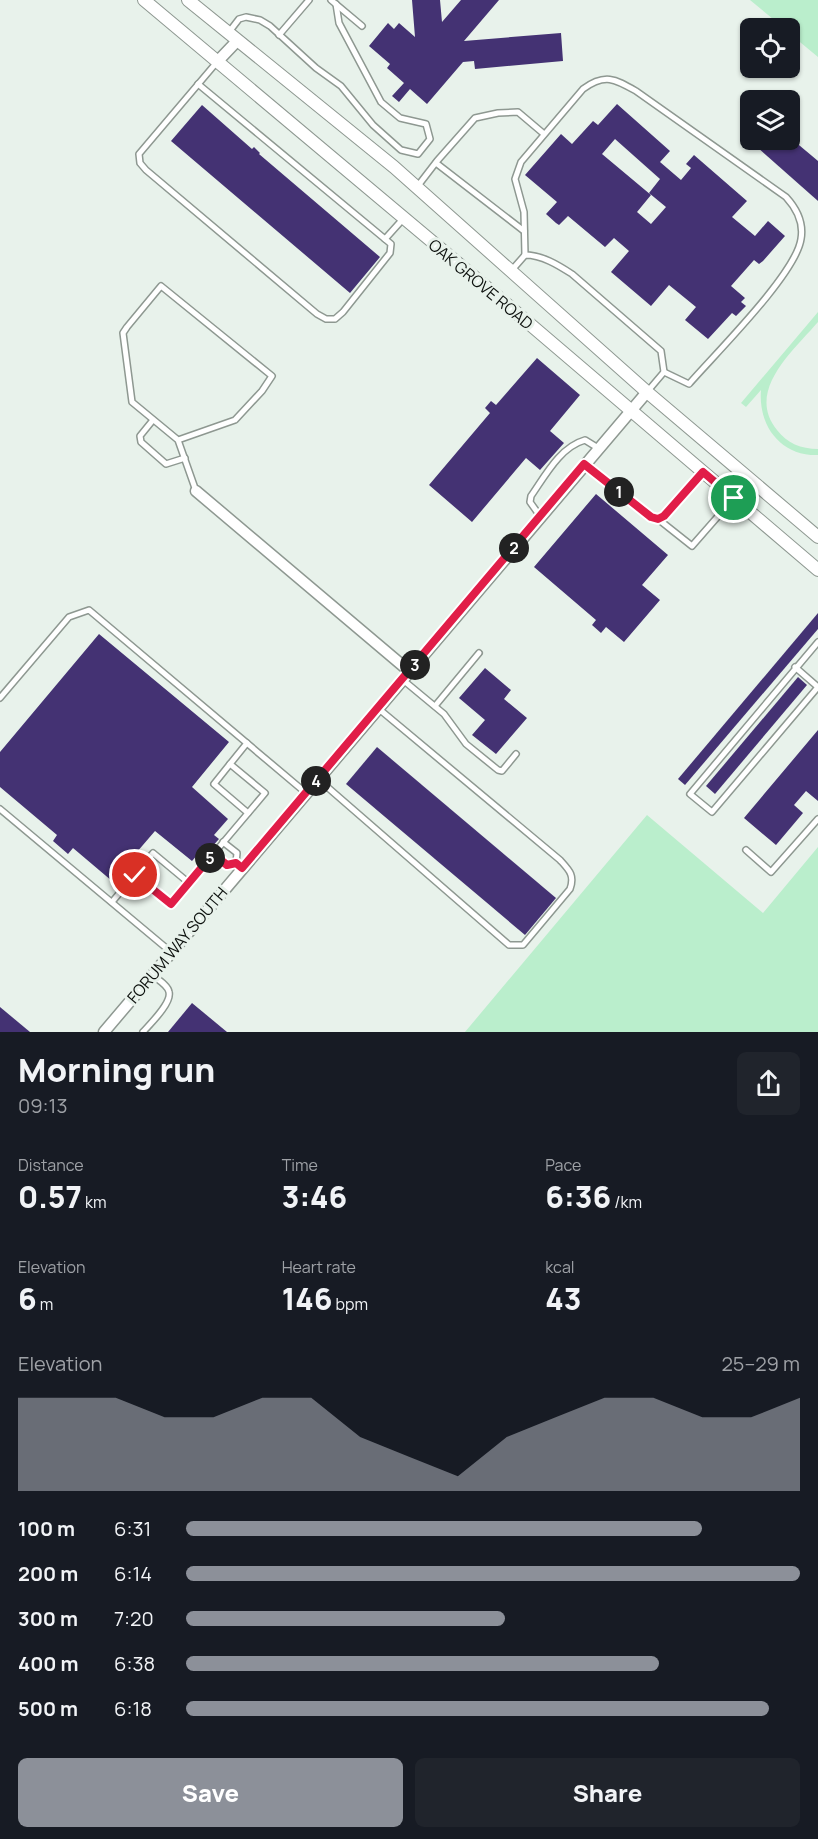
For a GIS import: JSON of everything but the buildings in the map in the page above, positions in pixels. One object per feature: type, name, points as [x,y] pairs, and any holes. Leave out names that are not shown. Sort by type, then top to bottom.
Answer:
[{"type":"street","name":"OAK GROVE ROAD","points":[[144,0],[491,291],[818,570]]},
{"type":"street","name":"OAK GROVE ROAD","points":[[188,0],[417,187],[647,392],[818,537]]},
{"type":"street","points":[[217,62],[232,37]]},
{"type":"street","name":"FORUM WAY SOUTH","points":[[104,1032],[239,866],[306,793],[647,392]]},
{"type":"street","points":[[196,491],[406,675]]},
{"type":"lane","points":[[279,35],[309,0]]},
{"type":"lane","points":[[232,37],[239,19],[246,17],[260,20],[316,68],[341,86],[373,125],[401,150],[418,154],[429,139],[426,124],[400,118],[381,102],[339,23],[334,2]]},
{"type":"lane","points":[[334,2],[362,26]]},
{"type":"lane","points":[[198,84],[391,244],[390,253],[335,319],[326,319],[317,314],[140,163],[139,154],[145,146],[198,84],[217,62]]},
{"type":"lane","points":[[511,271],[525,255],[524,212],[515,179],[521,162],[583,89],[591,83],[613,79],[636,91],[786,197],[799,214],[802,224],[797,253],[788,268],[689,384],[664,372]]},
{"type":"lane","points":[[417,187],[475,118],[518,112],[544,134]]},
{"type":"lane","points":[[436,163],[525,231]]},
{"type":"lane","points":[[385,238],[403,219]]},
{"type":"lane","points":[[525,255],[555,263],[572,274],[661,351],[664,372],[647,392]]},
{"type":"lane","points":[[178,440],[235,420],[262,391],[272,376],[161,286],[123,333],[132,402],[178,440],[196,491]]},
{"type":"lane","points":[[153,420],[140,436],[141,442],[166,464],[184,458]]},
{"type":"lane","points":[[540,516],[530,502],[531,496],[555,463],[573,443],[585,440],[598,448]]},
{"type":"lane","points":[[584,464],[692,546],[734,498]]},
{"type":"lane","points":[[658,519],[664,516],[703,472]]},
{"type":"lane","points":[[0,698],[69,617],[89,610],[306,793]]},
{"type":"lane","points":[[795,668],[818,687],[712,813],[690,794],[795,668],[818,642]]},
{"type":"lane","points":[[435,706],[479,652]]},
{"type":"lane","points":[[406,675],[444,714],[466,744],[498,770],[502,771],[516,754]]},
{"type":"lane","points":[[318,779],[509,945],[523,945],[570,889],[573,880],[572,872],[378,708]]},
{"type":"lane","points":[[247,743],[214,784],[248,813]]},
{"type":"lane","points":[[135,875],[171,904],[265,793],[230,764]]},
{"type":"lane","points":[[0,809],[171,952]]},
{"type":"lane","points":[[746,850],[771,872],[818,819]]},
{"type":"lane","points":[[213,854],[227,865],[239,866],[237,853],[223,842]]},
{"type":"lane","points":[[112,902],[153,853],[189,882]]},
{"type":"lane","points":[[143,1032],[166,1005],[170,993],[168,988],[152,975]]},
{"type":"green space","points":[[750,0],[818,0],[818,57],[800,42],[800,18],[772,18]]},
{"type":"green space","points":[[818,312],[818,322],[786,358],[777,372],[770,386],[767,401],[769,415],[781,435],[795,444],[818,449],[818,455],[793,450],[774,436],[763,415],[761,390],[746,407],[741,403]]},
{"type":"green space","points":[[647,815],[763,913],[818,847],[818,1032],[465,1032]]},
{"type":"route","points":[[135,875],[171,904],[213,854],[227,865],[236,863],[242,868],[584,464],[651,517],[658,519],[664,516],[703,472],[734,498]]}]
